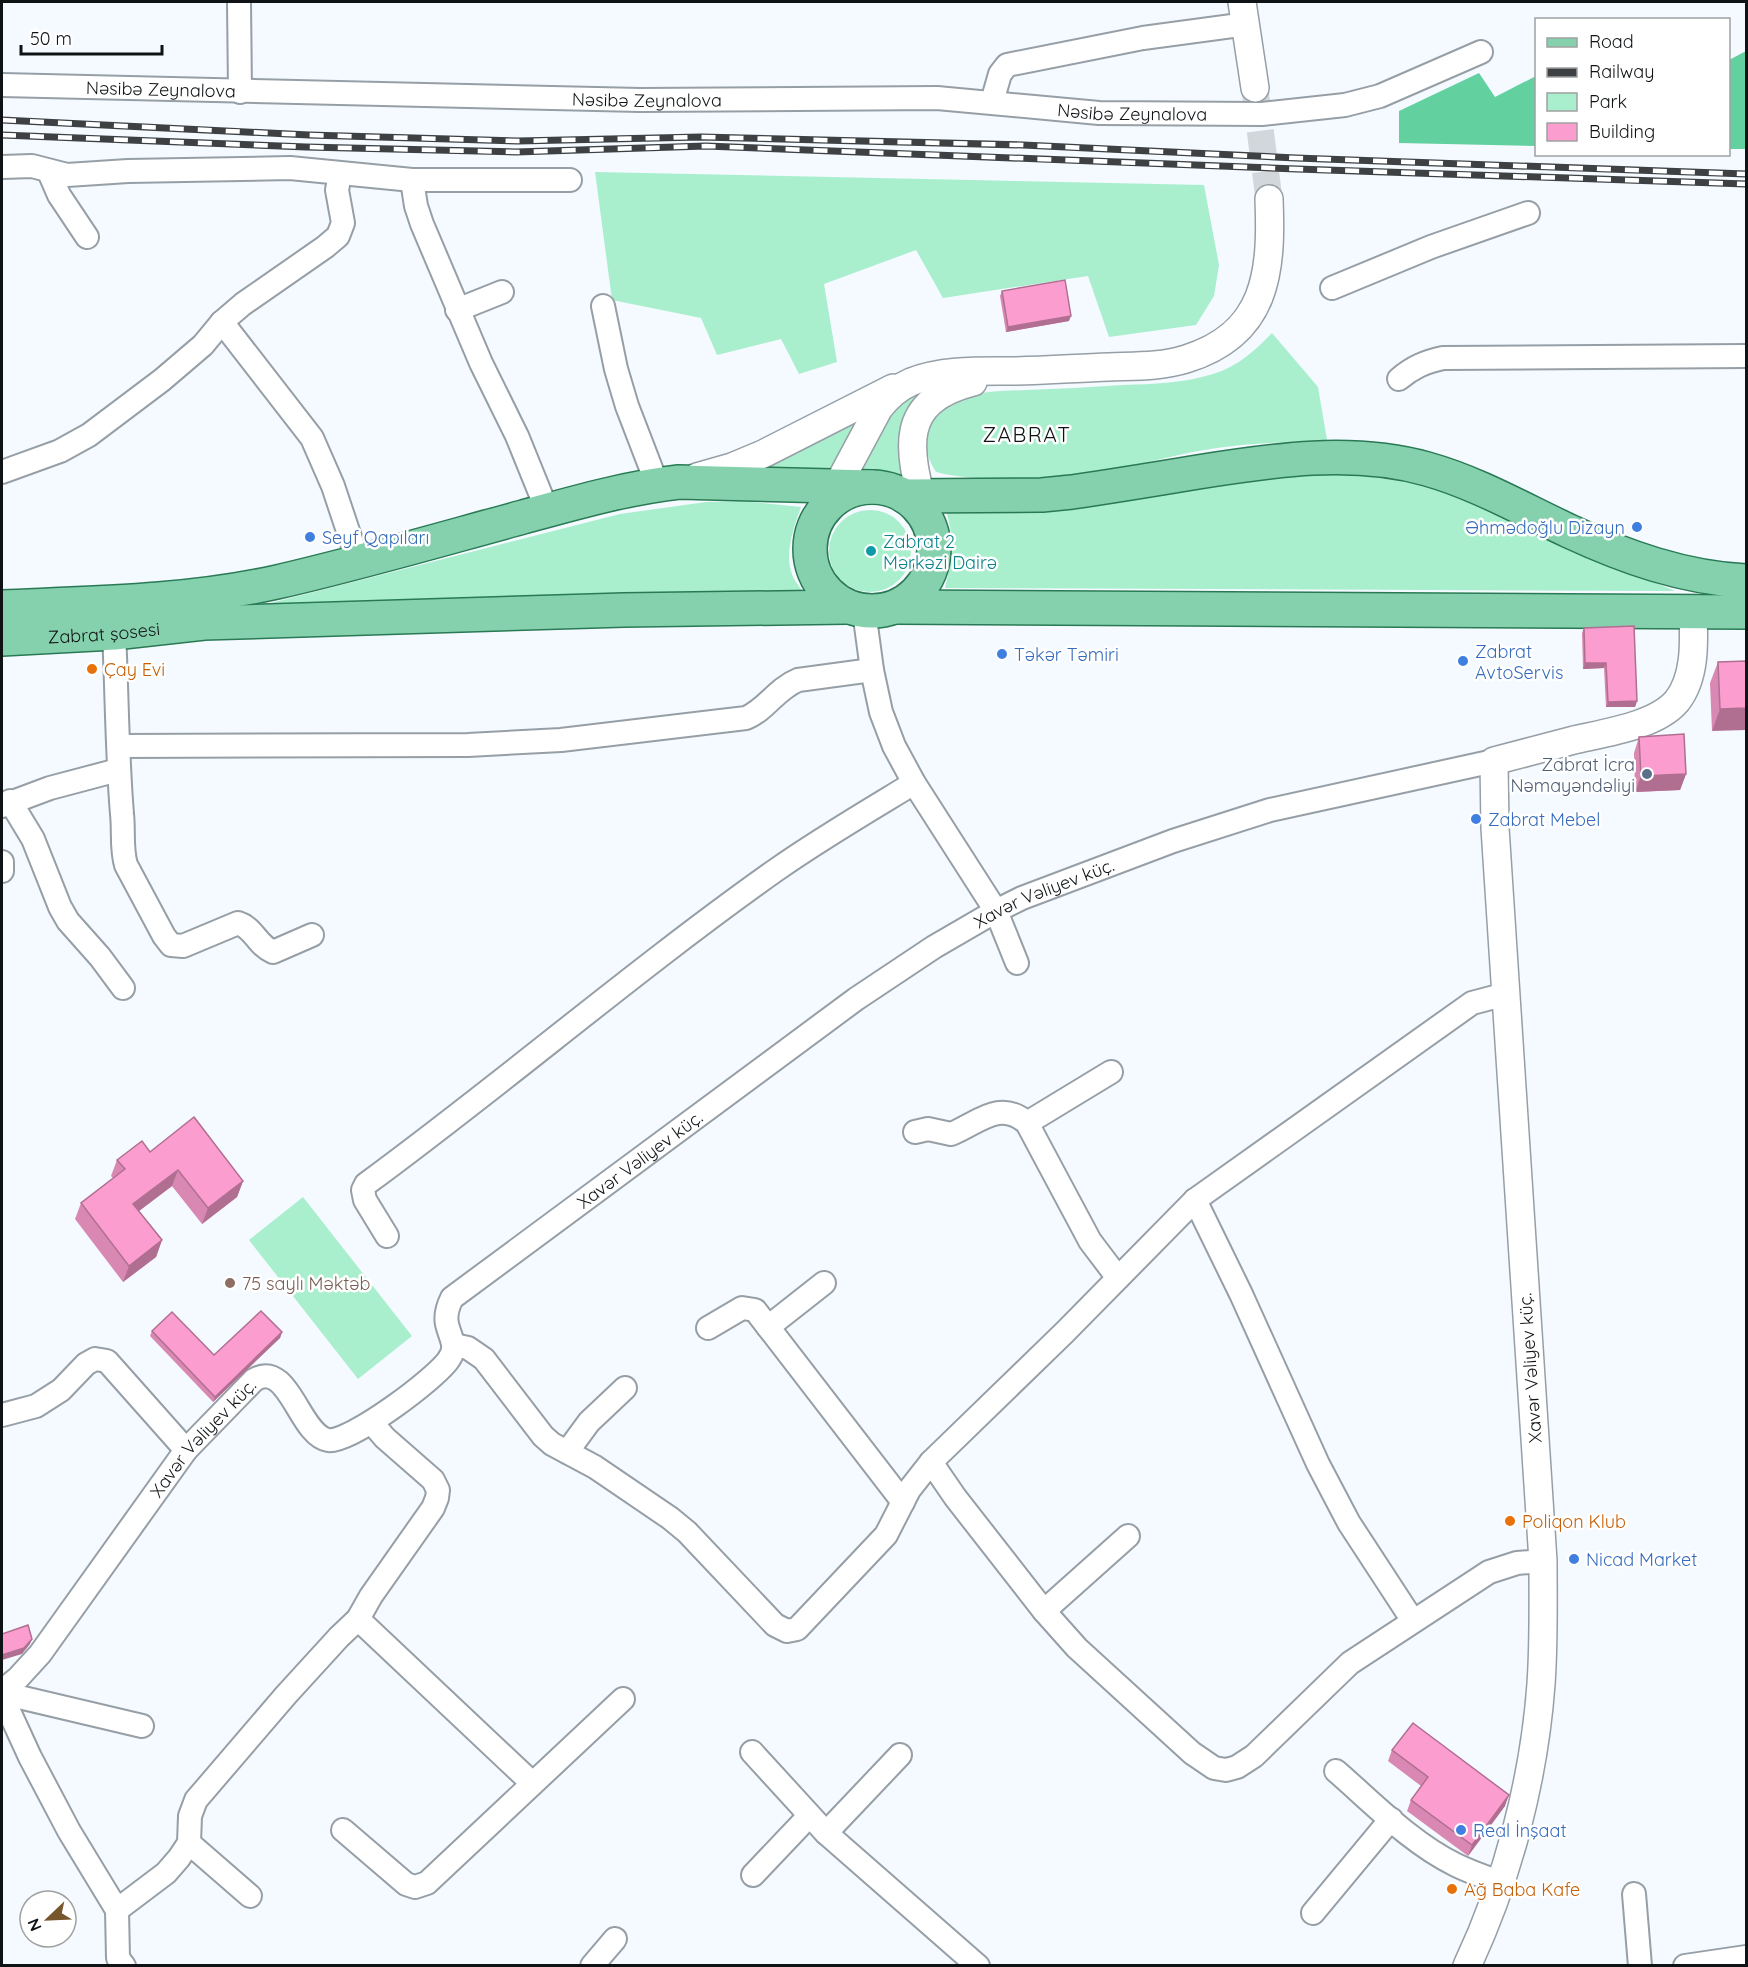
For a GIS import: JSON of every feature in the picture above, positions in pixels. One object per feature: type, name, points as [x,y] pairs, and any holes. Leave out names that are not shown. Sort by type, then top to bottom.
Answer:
[{"type":"main road","points":[[113,618],[228,591],[278,582],[547,510],[668,483],[833,496],[840,496],[855,489],[872,487],[888,489],[917,504],[1042,495],[1252,464],[1305,458],[1344,457],[1426,469],[1456,479],[1570,532],[1630,556],[1696,576],[1746,581]]},
{"type":"main road","points":[[833,496],[817,521],[811,537],[810,554],[813,570],[821,585],[833,598],[855,609],[881,611],[897,607],[1746,612]]},
{"type":"main road","points":[[897,607],[923,586],[931,570],[934,554],[933,537],[917,504]]},
{"type":"main road","name":"Zabrat şosesi","points":[[2,607],[113,618],[204,622],[624,610],[855,609]]},
{"type":"main road","name":"Zabrat şosesi","points":[[2,639],[113,618]]},
{"type":"street","points":[[239,2],[240,92]]},
{"type":"street","points":[[992,102],[1000,74],[1007,65],[1143,38],[1246,9],[1255,88]]},
{"type":"street","name":"Nəsibə Zeynalova","points":[[2,85],[640,100],[937,98],[1099,113],[1262,114],[1345,105],[1380,96],[1481,52]]},
{"type":"street","points":[[2,167],[32,166],[49,172],[78,175],[128,171],[290,168],[412,180],[570,180]]},
{"type":"street","points":[[49,172],[59,195],[87,237]]},
{"type":"street","points":[[2,472],[60,451],[89,435],[162,380],[203,345],[222,322],[243,304],[338,236],[342,223],[337,190],[340,174]]},
{"type":"street","points":[[412,180],[416,206],[422,224],[457,310],[518,436],[547,510]]},
{"type":"street","points":[[603,306],[615,369],[624,397],[668,483],[732,467],[763,454],[875,396],[909,382],[969,371],[1158,365],[1185,360],[1211,349],[1230,338],[1244,323],[1259,298],[1267,270],[1270,238],[1269,199]]},
{"type":"street","points":[[1332,288],[1431,247],[1528,213]]},
{"type":"street","points":[[457,310],[502,292]]},
{"type":"street","points":[[222,322],[312,438],[333,486],[358,561]]},
{"type":"street","points":[[1399,379],[1412,368],[1427,361],[1443,358],[1746,356]]},
{"type":"street","points":[[917,504],[912,446],[915,424],[920,412],[932,399],[945,391],[970,382],[1021,371]]},
{"type":"street","points":[[833,496],[879,408],[909,382]]},
{"type":"street","points":[[855,609],[881,712],[894,746],[996,911],[1017,963]]},
{"type":"street","name":"Xavər Vəliyev küç.","points":[[2,1693],[40,1654],[186,1450],[254,1380],[262,1375],[271,1376],[280,1383],[309,1425],[323,1438],[330,1441],[337,1440],[372,1423],[438,1373],[450,1358],[454,1345],[446,1323],[447,1308],[452,1298],[856,999],[933,947],[1022,898],[1173,841],[1270,810],[1494,761],[1628,727],[1657,716],[1676,702],[1687,683],[1692,658],[1693,612]]},
{"type":"street","points":[[113,618],[118,770],[123,822],[122,853],[126,865],[164,936],[171,945],[183,946],[238,923],[246,926],[264,948],[273,952],[312,935]]},
{"type":"street","points":[[118,746],[421,746],[561,740],[746,718],[759,712],[787,684],[798,680],[872,670]]},
{"type":"street","name":"Xavər Vəliyev küç.","points":[[1467,1965],[1499,1882],[1520,1812],[1536,1732],[1541,1683],[1543,1561],[1495,828],[1494,761]]},
{"type":"street","points":[[118,770],[50,788],[6,804],[33,839],[60,907],[68,921],[100,957],[123,988]]},
{"type":"street","points":[[387,1236],[365,1200],[363,1190],[366,1184],[453,1120],[665,953],[768,876],[867,811],[915,783]]},
{"type":"street","points":[[2,862],[2,871]]},
{"type":"street","points":[[454,1345],[468,1348],[484,1359],[543,1436],[595,1467],[670,1518],[687,1532],[775,1625],[788,1631],[796,1629],[886,1536],[909,1490],[932,1462],[1194,1200],[1472,1003],[1506,994]]},
{"type":"street","points":[[1027,1123],[1111,1072]]},
{"type":"street","points":[[915,1132],[928,1129],[951,1134],[979,1119],[1002,1112],[1018,1115],[1027,1123],[1090,1241],[1118,1278]]},
{"type":"street","points":[[1194,1200],[1241,1294],[1318,1464],[1349,1523],[1413,1621]]},
{"type":"street","points":[[768,1327],[824,1283]]},
{"type":"street","points":[[708,1328],[742,1308],[755,1310],[903,1502]]},
{"type":"street","points":[[2,1415],[36,1406],[61,1390],[86,1364],[95,1359],[107,1361],[186,1450]]},
{"type":"street","points":[[567,1452],[589,1422],[626,1388]]},
{"type":"street","points":[[117,1910],[166,1874],[189,1843],[190,1816],[196,1800],[286,1695],[358,1619],[371,1596],[433,1508],[438,1490],[433,1480],[385,1438],[372,1423]]},
{"type":"street","points":[[932,1462],[955,1497],[1044,1611],[1077,1648],[1192,1753],[1214,1768],[1226,1770],[1237,1767],[1254,1756],[1350,1663],[1413,1621],[1489,1572],[1517,1563],[1543,1561]]},
{"type":"street","points":[[1044,1611],[1128,1536]]},
{"type":"street","points":[[358,1619],[532,1783]]},
{"type":"street","points":[[2,1693],[142,1726]]},
{"type":"street","points":[[2,1693],[30,1757],[69,1831],[117,1910],[117,1963]]},
{"type":"street","points":[[343,1830],[406,1884],[415,1887],[427,1883],[623,1699]]},
{"type":"street","points":[[752,1752],[826,1833],[978,1965]]},
{"type":"street","points":[[826,1833],[900,1755]]},
{"type":"street","points":[[1336,1771],[1437,1855],[1499,1882]]},
{"type":"street","points":[[753,1875],[809,1816]]},
{"type":"street","points":[[1313,1913],[1391,1819]]},
{"type":"street","points":[[189,1843],[250,1896]]},
{"type":"street","points":[[1634,1894],[1640,1965]]},
{"type":"street","points":[[592,1965],[615,1939]]},
{"type":"street","points":[[1685,1965],[1746,1956]]},
{"type":"green space","points":[[1746,51],[1746,149],[1730,149],[1730,59]]},
{"type":"green space","points":[[1479,73],[1495,97],[1535,77],[1535,146],[1399,143],[1399,111]]},
{"type":"green space","points":[[595,172],[1204,185],[1219,265],[1214,296],[1196,325],[1109,337],[1088,276],[943,298],[916,250],[824,284],[837,362],[799,374],[781,339],[717,355],[701,318],[612,300]]},
{"type":"green space","points":[[1272,333],[1318,387],[1327,440],[1217,448],[1115,469],[1040,478],[996,479],[954,476],[936,472],[930,460],[926,448],[928,427],[940,410],[963,397],[994,392],[1191,379],[1230,367],[1253,352]]},
{"type":"green space","points":[[942,381],[915,402],[903,421],[901,448],[904,475],[861,472],[873,438],[896,401]]},
{"type":"green space","points":[[856,417],[860,422],[837,468],[762,469]]},
{"type":"green space","points":[[1342,473],[1415,483],[1472,502],[1675,591],[945,588],[952,549],[951,530],[946,511],[1280,476]]},
{"type":"green space","points":[[742,501],[801,507],[791,540],[789,557],[793,577],[805,595],[263,605],[620,514],[706,502]]},
{"type":"green space","name":"Zabrat 2 Mərkəzi Dairə","points":[[862,510],[878,510],[893,517],[904,528],[911,543],[908,567],[899,580],[878,592],[862,592],[847,585],[836,574],[829,559],[829,543],[836,528],[847,517]]},
{"type":"green space","points":[[303,1197],[412,1336],[358,1379],[249,1240]]},
{"type":"building","points":[[1065,280],[1071,316],[1008,327],[1002,291]]},
{"type":"building","points":[[1634,626],[1637,701],[1608,702],[1606,663],[1585,663],[1584,628]]},
{"type":"building","points":[[1746,661],[1746,708],[1720,709],[1718,662]]},
{"type":"building","points":[[1684,734],[1686,774],[1641,776],[1639,737]]},
{"type":"building","points":[[194,1117],[243,1181],[208,1208],[178,1170],[133,1204],[162,1240],[129,1266],[81,1203],[125,1169],[117,1160],[142,1141],[150,1152]]},
{"type":"building","points":[[261,1311],[282,1332],[215,1397],[152,1331],[172,1312],[214,1355]]},
{"type":"building","points":[[28,1625],[32,1639],[24,1648],[2,1655],[2,1634]]},
{"type":"building","points":[[1413,1723],[1509,1795],[1472,1845],[1411,1800],[1428,1777],[1392,1750]]},
{"type":"tunnel","points":[[1255,90],[1269,199]]},
{"type":"railway","points":[[2,120],[309,135],[518,141],[701,137],[1023,145],[1296,158],[1746,174]]},
{"type":"railway","points":[[2,135],[306,147],[516,152],[706,146],[1746,184]]},
{"type":"place","name":"Əhmədoğlu Dizayn","points":[[1637,527]]},
{"type":"place","name":"Seyf Qapıları","points":[[310,537]]},
{"type":"place","name":"Zabrat 2 Mərkəzi Dairə","points":[[871,551]]},
{"type":"place","name":"Təkər Təmiri","points":[[1002,654]]},
{"type":"place","name":"Zabrat AvtoServis","points":[[1463,661]]},
{"type":"place","name":"Çay Evi","points":[[92,669]]},
{"type":"place","name":"Zabrat İcra Nəmayəndəliyi","points":[[1647,774]]},
{"type":"place","name":"Zabrat Mebel","points":[[1476,819]]},
{"type":"place","name":"75 saylı Məktəb","points":[[230,1283]]},
{"type":"place","name":"Poliqon Klub","points":[[1510,1521]]},
{"type":"place","name":"Nicad Market","points":[[1574,1559]]},
{"type":"place","name":"Real İnşaat","points":[[1461,1830]]},
{"type":"place","name":"Ağ Baba Kafe","points":[[1452,1889]]},
{"type":"district","name":"ZABRAT","points":[[1027,434]]}]
